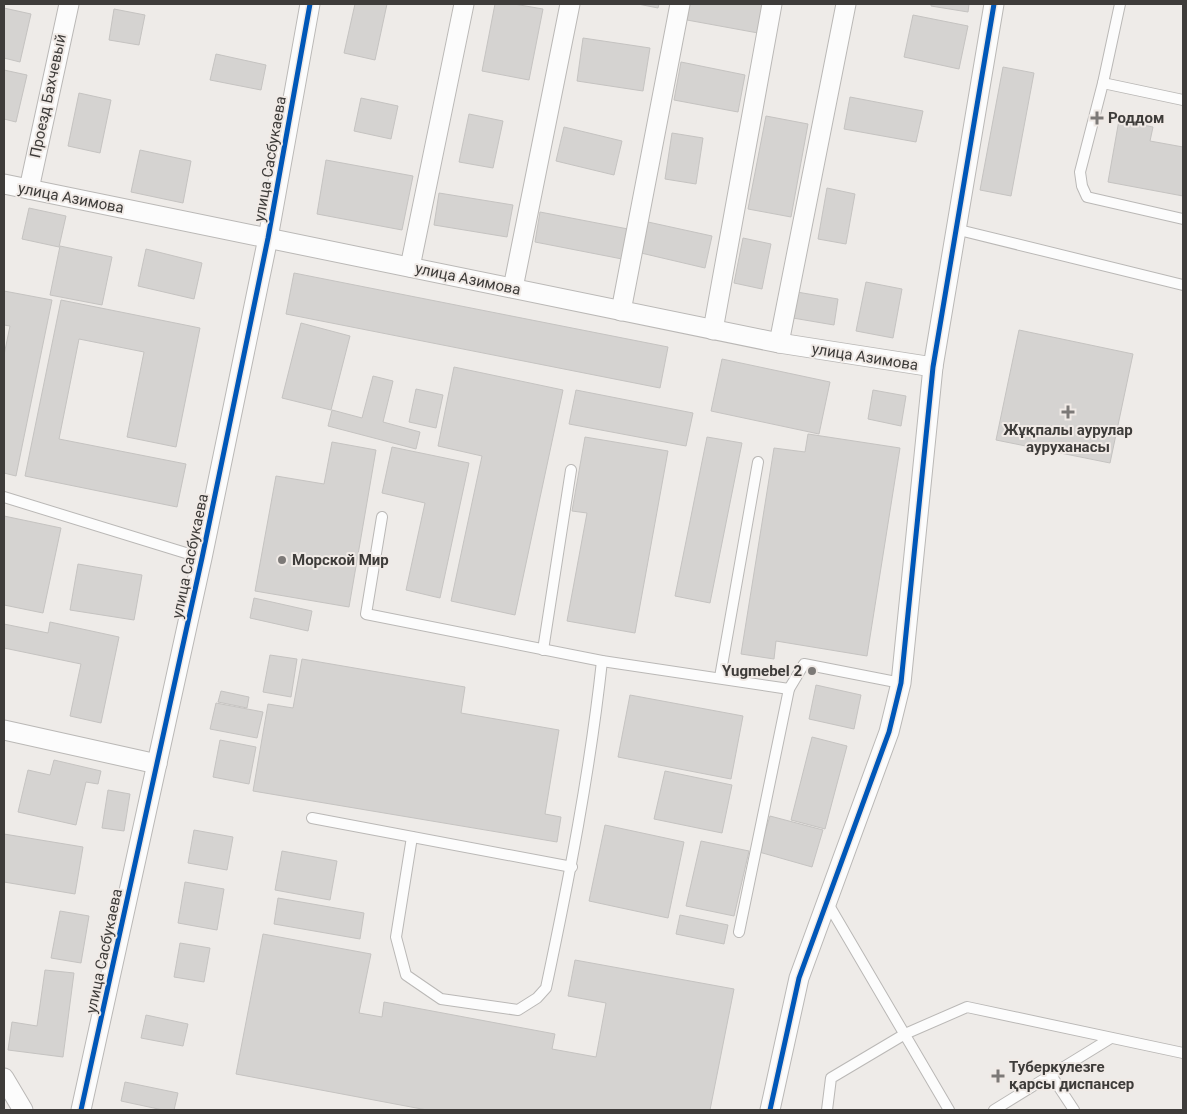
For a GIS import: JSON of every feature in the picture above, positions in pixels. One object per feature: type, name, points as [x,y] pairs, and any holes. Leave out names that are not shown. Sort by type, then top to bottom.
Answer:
[{"type":"street","name":"Проезд Бахчевый","points":[[29,189],[68,4]]},
{"type":"street","name":"улица Сасбукаева","points":[[82,1110],[202,558],[268,238],[310,4]]},
{"type":"street","points":[[410,267],[464,4]]},
{"type":"street","points":[[514,288],[570,4]]},
{"type":"street","points":[[621,311],[680,4]]},
{"type":"street","points":[[713,330],[772,4]]},
{"type":"street","points":[[779,343],[846,4]]},
{"type":"street","points":[[770,1110],[799,978],[889,732],[901,683],[933,367],[994,4]]},
{"type":"street","name":"улица Азимова","points":[[4,184],[713,330],[779,343],[933,367]]},
{"type":"street","points":[[4,730],[157,764]]},
{"type":"street","points":[[4,1078],[23,1110]]},
{"type":"lane","points":[[1120,4],[1103,83],[1080,172],[1082,186],[1087,197],[1183,219]]},
{"type":"lane","points":[[1103,83],[1183,100]]},
{"type":"lane","points":[[955,229],[1183,285]]},
{"type":"lane","points":[[720,677],[758,462]]},
{"type":"lane","points":[[543,650],[570,470]]},
{"type":"lane","points":[[4,497],[202,558]]},
{"type":"lane","points":[[382,517],[366,614],[602,661],[720,677],[789,689]]},
{"type":"lane","points":[[412,837],[396,937],[406,975],[441,999],[518,1010],[537,998],[546,988],[572,867],[588,771],[602,661]]},
{"type":"lane","points":[[739,932],[789,689],[804,664],[901,683]]},
{"type":"lane","points":[[312,818],[572,867]]},
{"type":"lane","points":[[827,901],[949,1110]]},
{"type":"lane","points":[[827,1110],[831,1078],[904,1034],[967,1007],[1183,1053]]},
{"type":"lane","points":[[994,1110],[1111,1038]]},
{"type":"lane","points":[[1051,1075],[1074,1110]]},
{"type":"building","points":[[355,4],[387,4],[375,60],[344,53]]},
{"type":"building","points":[[495,4],[514,4],[543,9],[529,80],[482,71]]},
{"type":"building","points":[[638,4],[659,4],[658,8]]},
{"type":"building","points":[[690,4],[763,4],[758,33],[687,20]]},
{"type":"building","points":[[931,4],[969,4],[968,12],[931,6]]},
{"type":"building","points":[[4,8],[31,14],[20,62],[4,58]]},
{"type":"building","points":[[114,9],[145,15],[139,45],[109,40]]},
{"type":"building","points":[[913,15],[968,26],[959,69],[904,57]]},
{"type":"building","points":[[583,38],[650,48],[643,91],[577,81]]},
{"type":"building","points":[[216,54],[266,65],[261,90],[210,80]]},
{"type":"building","points":[[681,62],[745,75],[738,112],[674,100]]},
{"type":"building","points":[[1003,67],[1034,73],[1011,196],[980,190]]},
{"type":"building","points":[[4,70],[27,75],[16,122],[4,119]]},
{"type":"building","points":[[79,93],[111,100],[100,153],[68,146]]},
{"type":"building","points":[[850,97],[923,111],[916,142],[844,129]]},
{"type":"building","points":[[361,98],[398,106],[391,139],[354,131]]},
{"type":"building","points":[[469,114],[503,121],[493,168],[459,162]]},
{"type":"building","points":[[766,116],[808,124],[791,217],[748,209]]},
{"type":"building","points":[[1119,120],[1153,127],[1150,141],[1183,147],[1183,196],[1108,182]]},
{"type":"building","points":[[564,127],[622,141],[614,175],[556,161]]},
{"type":"building","points":[[672,133],[703,138],[696,184],[665,179]]},
{"type":"building","points":[[140,150],[191,161],[183,203],[131,192]]},
{"type":"building","points":[[326,160],[413,176],[402,230],[317,214]]},
{"type":"building","points":[[827,188],[855,194],[846,244],[818,239]]},
{"type":"building","points":[[439,193],[513,205],[507,237],[434,225]]},
{"type":"building","points":[[29,208],[66,216],[59,247],[22,239]]},
{"type":"building","points":[[540,212],[628,229],[622,259],[535,242]]},
{"type":"building","points":[[648,222],[712,236],[705,268],[641,253]]},
{"type":"building","points":[[743,238],[771,244],[762,289],[734,283]]},
{"type":"building","points":[[60,246],[112,257],[102,305],[50,295]]},
{"type":"building","points":[[146,249],[202,263],[194,299],[138,286]]},
{"type":"building","points":[[294,273],[668,347],[660,388],[286,314]]},
{"type":"building","points":[[866,282],[902,289],[893,338],[856,331]]},
{"type":"building","points":[[4,291],[52,300],[16,476],[4,473],[4,355],[10,326],[4,325]]},
{"type":"building","points":[[791,291],[838,299],[834,325],[787,317]]},
{"type":"building","points":[[61,300],[200,328],[176,447],[127,437],[144,352],[79,339],[59,439],[186,464],[177,507],[25,476]]},
{"type":"building","points":[[301,323],[350,336],[331,410],[282,398]]},
{"type":"building","points":[[1019,330],[1133,354],[1110,463],[996,440]]},
{"type":"building","points":[[722,359],[830,382],[819,434],[711,411]]},
{"type":"building","points":[[454,367],[563,390],[515,615],[451,601],[482,456],[438,446]]},
{"type":"building","points":[[373,376],[393,381],[383,422],[420,432],[416,449],[328,426],[332,410],[362,418]]},
{"type":"building","points":[[416,389],[443,395],[436,428],[409,422]]},
{"type":"building","points":[[576,390],[693,413],[686,446],[569,424]]},
{"type":"building","points":[[873,390],[906,396],[901,426],[868,419]]},
{"type":"building","points":[[808,434],[900,448],[867,656],[776,641],[774,659],[741,654],[774,448],[805,452]]},
{"type":"building","points":[[585,437],[668,451],[635,633],[567,621],[587,513],[572,511]]},
{"type":"building","points":[[707,437],[742,443],[710,603],[675,596]]},
{"type":"building","points":[[332,442],[376,450],[349,607],[255,591],[276,476],[324,484]]},
{"type":"building","points":[[392,447],[469,463],[440,598],[406,590],[425,503],[382,493]]},
{"type":"building","points":[[4,516],[61,528],[43,613],[4,605]]},
{"type":"building","points":[[78,564],[142,575],[134,620],[70,610]]},
{"type":"building","points":[[254,598],[312,611],[308,631],[250,618]]},
{"type":"building","points":[[50,622],[119,637],[101,723],[70,716],[81,664],[4,648],[4,624],[48,633]]},
{"type":"building","points":[[270,655],[297,659],[291,697],[263,692]]},
{"type":"building","points":[[302,659],[465,687],[461,713],[559,730],[545,814],[561,817],[557,842],[253,791],[268,704],[293,708]]},
{"type":"building","points":[[816,685],[861,695],[854,729],[809,719]]},
{"type":"building","points":[[221,691],[249,697],[247,708],[218,702]]},
{"type":"building","points":[[630,695],[743,716],[731,779],[618,757]]},
{"type":"building","points":[[216,703],[263,712],[257,738],[210,729]]},
{"type":"building","points":[[812,737],[847,746],[825,829],[791,820]]},
{"type":"building","points":[[220,740],[256,747],[249,784],[213,777]]},
{"type":"building","points":[[54,760],[101,771],[98,784],[86,782],[76,825],[18,812],[28,770],[50,775]]},
{"type":"building","points":[[665,771],[732,785],[722,833],[654,819]]},
{"type":"building","points":[[108,790],[130,794],[124,831],[102,828]]},
{"type":"building","points":[[770,816],[823,830],[812,867],[759,852]]},
{"type":"building","points":[[605,825],[684,842],[668,918],[589,901]]},
{"type":"building","points":[[194,830],[233,837],[227,870],[188,863]]},
{"type":"building","points":[[4,834],[83,847],[75,894],[4,882]]},
{"type":"building","points":[[701,841],[749,851],[734,916],[686,906]]},
{"type":"building","points":[[282,851],[337,861],[330,900],[275,890]]},
{"type":"building","points":[[185,882],[224,889],[217,930],[178,923]]},
{"type":"building","points":[[278,898],[364,913],[360,939],[274,924]]},
{"type":"building","points":[[60,911],[89,916],[81,963],[51,958]]},
{"type":"building","points":[[680,915],[728,925],[724,944],[676,934]]},
{"type":"building","points":[[263,934],[371,954],[359,1013],[382,1017],[384,1002],[555,1034],[552,1049],[596,1057],[606,1003],[568,996],[575,960],[734,989],[710,1110],[427,1110],[236,1074]]},
{"type":"building","points":[[180,943],[210,948],[204,982],[174,977]]},
{"type":"building","points":[[45,970],[74,973],[63,1057],[8,1050],[12,1022],[37,1026]]},
{"type":"building","points":[[146,1015],[188,1024],[183,1046],[141,1038]]},
{"type":"building","points":[[125,1082],[178,1093],[174,1110],[163,1110],[121,1101]]},
{"type":"cycle path","points":[[81,1110],[202,558],[268,238],[310,4]]},
{"type":"cycle path","points":[[770,1110],[799,978],[889,732],[901,683],[933,367],[994,4]]},
{"type":"place","name":"Роддом","points":[[1097,118]]},
{"type":"place","name":"Жұқпалы аурулар ауруханасы","points":[[1068,412]]},
{"type":"place","name":"Морской Мир","points":[[282,560]]},
{"type":"place","name":"Yugmebel 2","points":[[812,671]]},
{"type":"place","name":"Туберкулезге қарсы диспансер","points":[[998,1076]]}]
